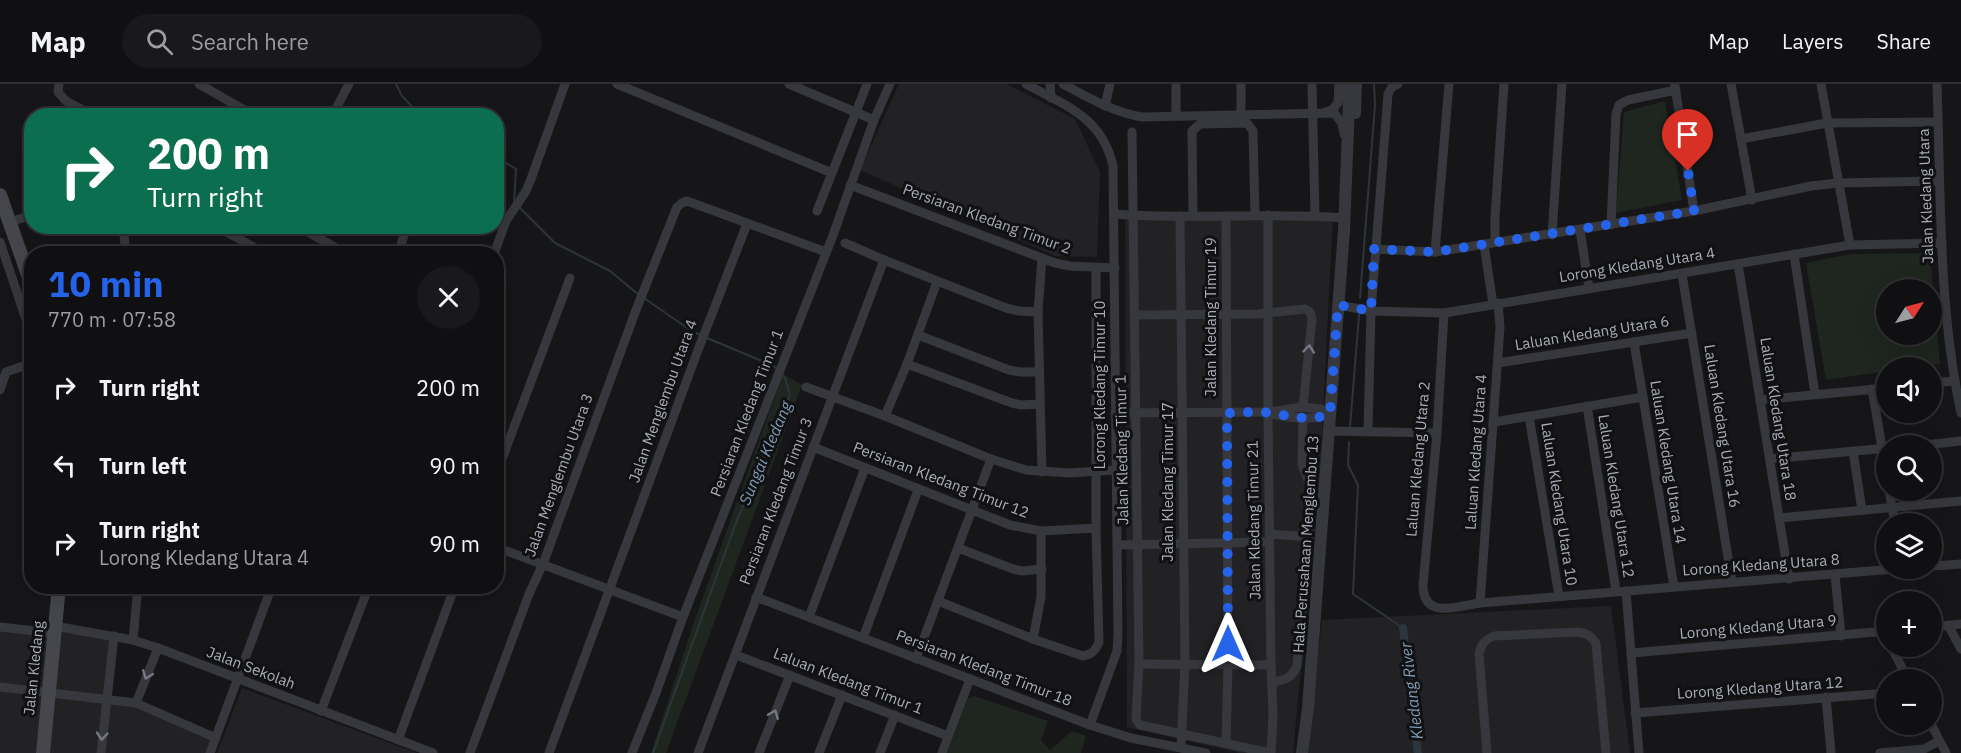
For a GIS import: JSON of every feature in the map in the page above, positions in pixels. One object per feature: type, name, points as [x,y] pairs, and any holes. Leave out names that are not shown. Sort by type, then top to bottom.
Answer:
[{"type":"main road","points":[[0,195],[6,220],[24,266]]},
{"type":"main road","name":"Jalan Kledang","points":[[43,753],[58,594]]},
{"type":"street","points":[[59,84],[58,92],[66,101],[79,108]]},
{"type":"street","points":[[199,84],[241,108]]},
{"type":"street","points":[[336,108],[348,84]]},
{"type":"street","points":[[504,226],[525,192],[565,84]]},
{"type":"street","points":[[617,84],[832,173]]},
{"type":"street","points":[[789,84],[874,120]]},
{"type":"street","points":[[817,211],[867,84]]},
{"type":"street","name":"Persiaran Kledang Timur 1","points":[[632,753],[826,252],[874,120],[890,84]]},
{"type":"street","name":"Lorong Kledang Timur 10","points":[[1026,84],[1090,122],[1104,140],[1113,166],[1117,651],[1089,725]]},
{"type":"street","points":[[1050,84],[1051,98]]},
{"type":"street","points":[[1063,84],[1105,106],[1142,117],[1334,113],[1342,123],[1346,155]]},
{"type":"street","points":[[1105,106],[1110,84]]},
{"type":"street","points":[[1176,84],[1176,116]]},
{"type":"street","points":[[1241,84],[1241,114]]},
{"type":"street","points":[[1312,84],[1315,216]]},
{"type":"street","points":[[1325,112],[1332,110],[1338,104],[1339,84]]},
{"type":"street","points":[[1368,432],[1374,249],[1388,94],[1392,87],[1398,84]]},
{"type":"street","points":[[1435,252],[1449,84]]},
{"type":"street","points":[[1495,242],[1504,84]]},
{"type":"street","points":[[1552,235],[1562,84]]},
{"type":"street","points":[[1731,84],[1752,200]]},
{"type":"street","points":[[1821,84],[1850,245]]},
{"type":"street","name":"Jalan Kledang Utara","points":[[1937,84],[1938,181],[1948,344],[1961,413]]},
{"type":"street","name":"Hala Perusahaan Menglembu 13","points":[[1302,753],[1308,708],[1345,224],[1346,155],[1349,104],[1353,85]]},
{"type":"street","name":"Hala Perusahaan Menglembu 13","points":[[1345,224],[1353,85]]},
{"type":"street","points":[[1611,225],[1616,114],[1619,105],[1628,100],[1675,87],[1694,211]]},
{"type":"street","points":[[1741,139],[1827,123],[1938,122]]},
{"type":"street","points":[[1193,216],[1192,131],[1200,124],[1239,123],[1247,123],[1253,131],[1255,215]]},
{"type":"street","name":"Jalan Kledang Timur 1","points":[[1132,132],[1138,544],[1137,719],[1140,725],[1182,734]]},
{"type":"street","points":[[1374,249],[1435,252],[1694,211],[1811,186],[1838,183],[1938,181]]},
{"type":"street","name":"Persiaran Kledang Timur 2","points":[[850,184],[1042,258],[1070,266],[1115,268]]},
{"type":"street","name":"Jalan Menglembu Utara 3","points":[[470,753],[529,594],[543,564],[636,310],[677,207],[687,201],[747,224]]},
{"type":"street","points":[[1114,214],[1134,216],[1315,216],[1345,224]]},
{"type":"street","name":"Jalan Kledang Timur 21","points":[[1268,215],[1270,665],[1273,716],[1270,753]]},
{"type":"street","name":"Jalan Kledang Timur 17","points":[[1180,216],[1185,663],[1181,748]]},
{"type":"street","name":"Jalan Kledang Timur 19","points":[[1226,216],[1228,542],[1226,743]]},
{"type":"street","points":[[6,220],[24,217]]},
{"type":"street","points":[[747,224],[826,252]]},
{"type":"street","name":"Jalan Menglembu Utara 4","points":[[549,753],[747,224]]},
{"type":"street","points":[[1580,230],[1589,288]]},
{"type":"street","points":[[230,234],[252,246]]},
{"type":"street","points":[[312,234],[332,246]]},
{"type":"street","points":[[0,242],[24,313]]},
{"type":"street","points":[[845,243],[1006,308],[1038,312]]},
{"type":"street","name":"Lorong Kledang Utara 4","points":[[1338,305],[1371,311],[1444,313],[1850,245],[1942,243]]},
{"type":"street","name":"Laluan Kledang Utara 4","points":[[1480,603],[1500,327],[1484,244]]},
{"type":"street","points":[[1794,254],[1815,394]]},
{"type":"street","points":[[1042,258],[1038,312],[1042,472]]},
{"type":"street","name":"Persiaran Kledang Timur 3","points":[[698,753],[884,260]]},
{"type":"street","name":"Laluan Kledang Utara 18","points":[[1738,264],[1789,579]]},
{"type":"street","name":"Lorong Kledang Timur 10","points":[[1033,639],[1083,656],[1093,652],[1099,642],[1096,528],[1096,268]]},
{"type":"street","name":"Laluan Kledang Utara 16","points":[[1682,274],[1732,582]]},
{"type":"street","points":[[504,455],[570,278]]},
{"type":"street","points":[[885,416],[937,282]]},
{"type":"street","points":[[1136,315],[1226,315],[1305,309],[1310,312],[1312,318],[1303,407]]},
{"type":"street","name":"Laluan Kledang Utara 2","points":[[1429,605],[1423,597],[1423,585],[1437,433],[1444,313]]},
{"type":"street","name":"Laluan Kledang Utara 6","points":[[1498,363],[1692,333]]},
{"type":"street","points":[[918,335],[1009,370],[1040,372]]},
{"type":"street","name":"Laluan Kledang Utara 14","points":[[1634,342],[1674,587]]},
{"type":"street","points":[[907,364],[1012,403],[1039,404]]},
{"type":"street","points":[[0,390],[6,372],[24,366]]},
{"type":"street","points":[[1942,382],[1954,381]]},
{"type":"street","points":[[806,387],[991,459],[1026,470],[1042,472],[1115,470]]},
{"type":"street","points":[[1872,389],[1882,435]]},
{"type":"street","points":[[1760,400],[1876,389]]},
{"type":"street","points":[[1494,422],[1643,397]]},
{"type":"street","name":"Laluan Kledang Utara 12","points":[[1587,406],[1631,652],[1639,753]]},
{"type":"street","points":[[1115,413],[1136,415],[1268,412],[1303,407],[1321,409],[1330,414]]},
{"type":"street","points":[[1268,412],[1303,418],[1320,418],[1330,414]]},
{"type":"street","name":"Laluan Kledang Utara 10","points":[[1529,416],[1559,596]]},
{"type":"street","points":[[1272,682],[1284,680],[1293,675],[1297,666],[1309,537],[1310,486],[1302,464],[1303,418]]},
{"type":"street","points":[[1329,431],[1437,433]]},
{"type":"street","points":[[1942,443],[1961,441]]},
{"type":"street","name":"Persiaran Kledang Timur 12","points":[[813,447],[1010,525],[1041,531],[1096,528]]},
{"type":"street","points":[[1770,459],[1876,450]]},
{"type":"street","points":[[1853,452],[1862,510]]},
{"type":"street","points":[[916,659],[991,459]]},
{"type":"street","points":[[809,617],[865,468]]},
{"type":"street","points":[[863,638],[918,490]]},
{"type":"street","points":[[1891,501],[1893,513]]},
{"type":"street","points":[[1779,518],[1961,501]]},
{"type":"street","points":[[938,602],[1033,639],[1041,597],[1041,531]]},
{"type":"street","points":[[1117,545],[1309,537]]},
{"type":"street","points":[[958,548],[1013,569],[1022,571],[1042,569]]},
{"type":"street","points":[[504,550],[683,617]]},
{"type":"street","points":[[1942,566],[1961,564]]},
{"type":"street","name":"Lorong Kledang Utara 8","points":[[1429,605],[1438,609],[1559,596],[1876,571]]},
{"type":"street","points":[[1835,575],[1841,636]]},
{"type":"street","points":[[133,640],[137,594]]},
{"type":"street","points":[[210,753],[269,594]]},
{"type":"street","points":[[321,711],[366,594]]},
{"type":"street","points":[[398,740],[452,594]]},
{"type":"street","name":"Persiaran Kledang Timur 18","points":[[756,597],[1089,725],[1131,738],[1206,753]]},
{"type":"street","points":[[1942,626],[1961,624]]},
{"type":"street","points":[[1948,625],[1961,649]]},
{"type":"street","name":"Jalan Sekolah","points":[[0,627],[54,630],[133,640],[433,753]]},
{"type":"street","points":[[1487,753],[1479,653],[1485,639],[1494,636],[1579,632],[1587,633],[1596,644],[1606,753]]},
{"type":"street","name":"Lorong Kledang Utara 9","points":[[1631,652],[1876,634]]},
{"type":"street","points":[[101,753],[114,636]]},
{"type":"street","points":[[136,703],[158,648]]},
{"type":"street","name":"Laluan Kledang Timur 1","points":[[736,655],[948,736]]},
{"type":"street","points":[[1139,664],[1270,665]]},
{"type":"street","points":[[759,753],[790,675]]},
{"type":"street","points":[[942,753],[970,679]]},
{"type":"street","points":[[0,687],[136,703],[216,738]]},
{"type":"street","name":"Lorong Kledang Utara 12","points":[[1635,712],[1876,694]]},
{"type":"street","points":[[819,753],[842,695]]},
{"type":"street","points":[[1826,697],[1831,753]]},
{"type":"street","points":[[880,753],[895,716]]},
{"type":"street","points":[[1182,734],[1270,753]]},
{"type":"street","points":[[1937,735],[1946,753]]},
{"type":"street","points":[[1880,753],[1924,749],[1940,741]]},
{"type":"shaded area","points":[[899,84],[1006,84],[1075,119],[1100,172],[1097,257],[1055,256],[860,170]]},
{"type":"shaded area","points":[[1665,101],[1682,200],[1616,213],[1624,112]]},
{"type":"shaded area","points":[[1125,214],[1333,216],[1320,470],[1293,753],[1240,753],[1127,727]]},
{"type":"shaded area","points":[[1930,253],[1932,279],[1876,279],[1876,345],[1938,345],[1939,357],[1876,357],[1876,373],[1826,380],[1806,263],[1851,254]]},
{"type":"shaded area","points":[[783,374],[802,385],[666,753],[651,753],[694,622]]},
{"type":"shaded area","points":[[1611,606],[1630,753],[1307,753],[1322,620]]},
{"type":"shaded area","points":[[0,627],[112,637],[106,695],[217,738],[212,753],[0,753]]},
{"type":"shaded area","points":[[242,688],[417,753],[217,753]]},
{"type":"shaded area","points":[[974,696],[1048,721],[1041,740],[1050,750],[1072,731],[1086,736],[1081,753],[947,753],[968,698]]},
{"type":"waterway","name":"Sungai Kledang","points":[[396,84],[402,96],[413,108]]},
{"type":"waterway","points":[[1360,298],[1375,105],[1374,84]]},
{"type":"waterway","name":"Sungai Kledang","points":[[504,162],[516,169],[514,203]]},
{"type":"waterway","name":"Sungai Kledang","points":[[519,207],[555,243],[610,271],[639,295]]},
{"type":"waterway","name":"Sungai Kledang","points":[[644,298],[702,336]]},
{"type":"waterway","points":[[1350,427],[1359,315]]},
{"type":"waterway","name":"Sungai Kledang","points":[[707,338],[774,366],[778,370]]},
{"type":"waterway","name":"Sungai Kledang","points":[[653,753],[735,525],[790,395],[782,374]]},
{"type":"waterway","points":[[1349,442],[1348,465],[1358,485],[1353,594],[1403,628]]},
{"type":"waterway","name":"Kledang River","points":[[1403,628],[1418,753]]},
{"type":"route","points":[[1228,644],[1227,413],[1268,412],[1291,418],[1320,418],[1330,414],[1338,305],[1371,311],[1374,249],[1435,252],[1455,250],[1694,211],[1688,171]]}]
